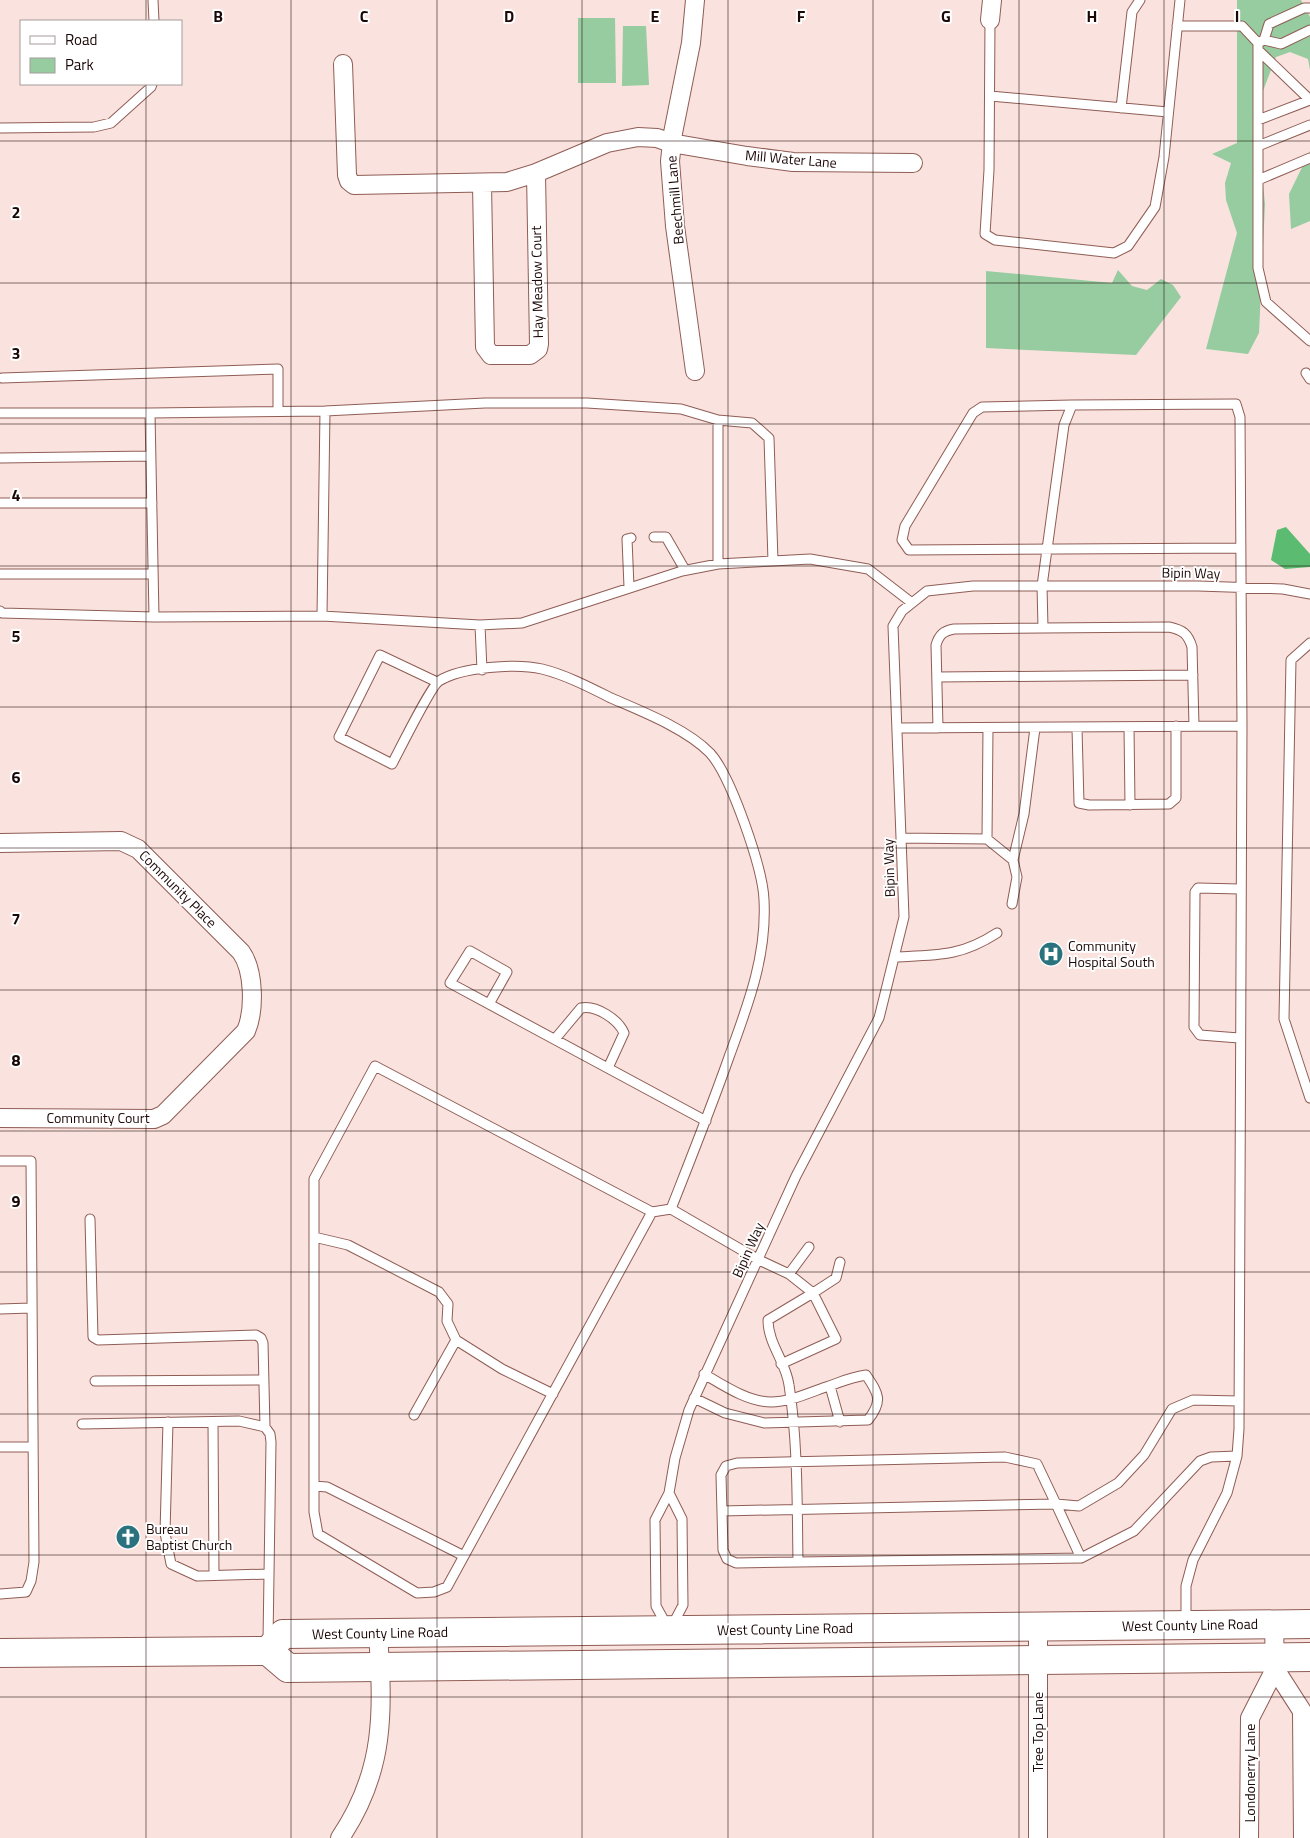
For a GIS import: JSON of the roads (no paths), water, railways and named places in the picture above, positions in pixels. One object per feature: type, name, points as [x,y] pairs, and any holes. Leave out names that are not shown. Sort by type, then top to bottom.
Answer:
[{"type":"main road","name":"West County Line Road","points":[[268,1651],[283,1634],[1310,1624]]},
{"type":"main road","points":[[0,1654],[268,1651],[288,1668],[1038,1660],[1275,1664],[1310,1658]]},
{"type":"street","name":"Beechmill Lane","points":[[695,0],[692,43],[671,143],[670,160],[675,226],[695,371]]},
{"type":"street","points":[[990,20],[992,0]]},
{"type":"street","points":[[343,64],[347,175],[351,184],[482,184],[507,182],[536,173],[607,142],[638,137],[657,138],[671,143]]},
{"type":"street","name":"Mill Water Lane","points":[[671,143],[793,162],[913,163]]},
{"type":"street","name":"Hay Meadow Court","points":[[482,184],[485,347],[491,355],[530,356],[538,349],[539,344],[536,173]]},
{"type":"street","name":"Community Place","points":[[0,843],[121,841],[138,849],[244,957],[251,976],[251,1016],[248,1027]]},
{"type":"street","name":"Community Court","points":[[0,1118],[154,1119],[166,1113],[241,1038],[248,1027]]},
{"type":"street","name":"Londonerry Lane","points":[[1249,1838],[1250,1718],[1275,1664],[1274,1624]]},
{"type":"street","name":"Tree Top Lane","points":[[1038,1627],[1038,1838]]},
{"type":"street","points":[[670,1630],[672,1664]]},
{"type":"street","points":[[340,1838],[364,1798],[373,1772],[380,1721],[378,1633]]},
{"type":"street","points":[[1275,1664],[1306,1711],[1303,1838]]},
{"type":"lane","points":[[152,0],[154,20]]},
{"type":"lane","points":[[1121,108],[1132,12],[1140,0]]},
{"type":"lane","points":[[990,20],[990,96],[985,234],[995,240],[1114,253],[1128,246],[1155,207],[1164,157],[1180,0]]},
{"type":"lane","points":[[1310,8],[1304,8],[1269,24],[1260,44],[1258,120],[1258,268],[1266,302],[1310,341]]},
{"type":"lane","points":[[1177,26],[1242,26],[1310,100],[1258,120]]},
{"type":"lane","points":[[1260,44],[1281,44],[1310,30]]},
{"type":"lane","points":[[0,128],[94,127],[111,123],[152,85]]},
{"type":"lane","points":[[990,96],[1168,112]]},
{"type":"lane","points":[[1258,146],[1310,125]]},
{"type":"lane","points":[[1258,180],[1310,158]]},
{"type":"lane","points":[[2,378],[278,369],[278,411]]},
{"type":"lane","points":[[0,413],[325,411],[485,403],[587,403],[681,409],[718,420],[752,423],[769,438],[773,561]]},
{"type":"lane","points":[[1186,1625],[1186,1586],[1193,1560],[1227,1492],[1237,1456],[1239,1401],[1242,588],[1240,417],[1236,404],[982,407],[973,413],[904,526],[902,540],[909,550],[1241,548]]},
{"type":"lane","points":[[1043,628],[1042,586],[1064,424],[1072,405]]},
{"type":"lane","points":[[322,616],[325,411]]},
{"type":"lane","points":[[150,413],[154,618]]},
{"type":"lane","points":[[718,420],[718,564]]},
{"type":"lane","points":[[0,458],[151,456]]},
{"type":"lane","points":[[0,503],[152,503]]},
{"type":"lane","points":[[654,537],[666,537],[686,570]]},
{"type":"lane","points":[[629,587],[627,539],[631,538]]},
{"type":"lane","points":[[0,611],[2,613],[154,618],[322,616],[480,625],[522,623],[686,570],[718,564],[810,559],[868,569],[912,602]]},
{"type":"lane","points":[[0,574],[153,574]]},
{"type":"lane","name":"Bipin Way","points":[[670,1630],[656,1606],[655,1520],[668,1492],[680,1436],[704,1374],[759,1260],[796,1176],[879,1018],[904,917],[893,626],[902,610],[927,591],[973,586],[1242,588],[1283,589],[1310,594]]},
{"type":"lane","points":[[480,625],[482,670]]},
{"type":"lane","points":[[938,728],[936,646],[939,637],[945,631],[1170,627],[1181,629],[1189,636],[1192,647],[1194,726]]},
{"type":"lane","points":[[1310,643],[1291,660],[1284,1019],[1310,1098]]},
{"type":"lane","points":[[437,682],[380,655],[339,737],[392,764],[437,682],[452,674],[514,666],[542,669],[570,679],[671,724],[710,753],[743,818],[764,898],[764,945],[753,990],[706,1121],[671,1209]]},
{"type":"lane","points":[[937,677],[1193,675]]},
{"type":"lane","points":[[1077,728],[1079,803],[1130,805],[1169,804],[1176,798],[1176,726]]},
{"type":"lane","points":[[897,728],[1242,726]]},
{"type":"lane","points":[[1129,727],[1130,805]]},
{"type":"lane","points":[[987,839],[988,728]]},
{"type":"lane","points":[[1012,904],[1017,877],[1013,860],[1024,814],[1035,728]]},
{"type":"lane","points":[[901,838],[987,839],[1013,860]]},
{"type":"lane","points":[[1239,1038],[1200,1035],[1194,1027],[1195,892],[1198,888],[1240,889]]},
{"type":"lane","points":[[894,957],[946,955],[976,947],[997,933]]},
{"type":"lane","points":[[489,1004],[507,972],[470,951],[450,983],[706,1121]]},
{"type":"lane","points":[[555,1039],[581,1008],[594,1008],[615,1021],[624,1032],[608,1068]]},
{"type":"lane","points":[[652,1212],[448,1587],[434,1592],[417,1594],[318,1534],[314,1512],[314,1179],[375,1066],[652,1212],[671,1209],[759,1260],[789,1274],[813,1293],[822,1306],[836,1339],[781,1364]]},
{"type":"lane","points":[[0,1161],[30,1161],[34,1562],[31,1581],[26,1592],[0,1594]]},
{"type":"lane","points":[[90,1219],[93,1337],[98,1340],[256,1335],[261,1338],[263,1343],[265,1427],[270,1434],[271,1442],[268,1651]]},
{"type":"lane","points":[[314,1237],[348,1245],[439,1292],[448,1304],[447,1321],[456,1340],[502,1369],[553,1394]]},
{"type":"lane","points":[[789,1274],[809,1247]]},
{"type":"lane","points":[[798,1562],[795,1462],[789,1382],[768,1333],[768,1320],[836,1278],[840,1262]]},
{"type":"lane","points":[[0,1309],[31,1308]]},
{"type":"lane","points":[[414,1415],[456,1340]]},
{"type":"lane","points":[[694,1398],[725,1413],[764,1424],[868,1420],[877,1408],[878,1391],[866,1375],[845,1378],[830,1386],[790,1399],[769,1402],[744,1396],[704,1374]]},
{"type":"lane","points":[[95,1381],[264,1380]]},
{"type":"lane","points":[[830,1386],[840,1422]]},
{"type":"lane","points":[[722,1510],[1056,1504],[1079,1506],[1118,1482],[1144,1455],[1172,1408],[1193,1400],[1239,1401]]},
{"type":"lane","points":[[82,1424],[239,1421],[265,1427]]},
{"type":"lane","points":[[168,1422],[165,1533],[171,1564],[197,1576],[269,1574]]},
{"type":"lane","points":[[212,1422],[214,1575]]},
{"type":"lane","points":[[0,1447],[33,1446]]},
{"type":"lane","points":[[1081,1558],[1037,1464],[1005,1457],[737,1463],[726,1466],[722,1474],[723,1550],[727,1559],[736,1563],[1081,1558],[1134,1530],[1200,1461],[1211,1457],[1237,1456]]},
{"type":"lane","points":[[314,1486],[327,1487],[464,1556]]},
{"type":"lane","points":[[668,1492],[682,1519],[683,1586],[683,1605],[670,1630]]},
{"type":"place","name":"Community Hospital South","points":[[1051,954]]},
{"type":"place","name":"Bureau Baptist Church","points":[[128,1537]]}]
